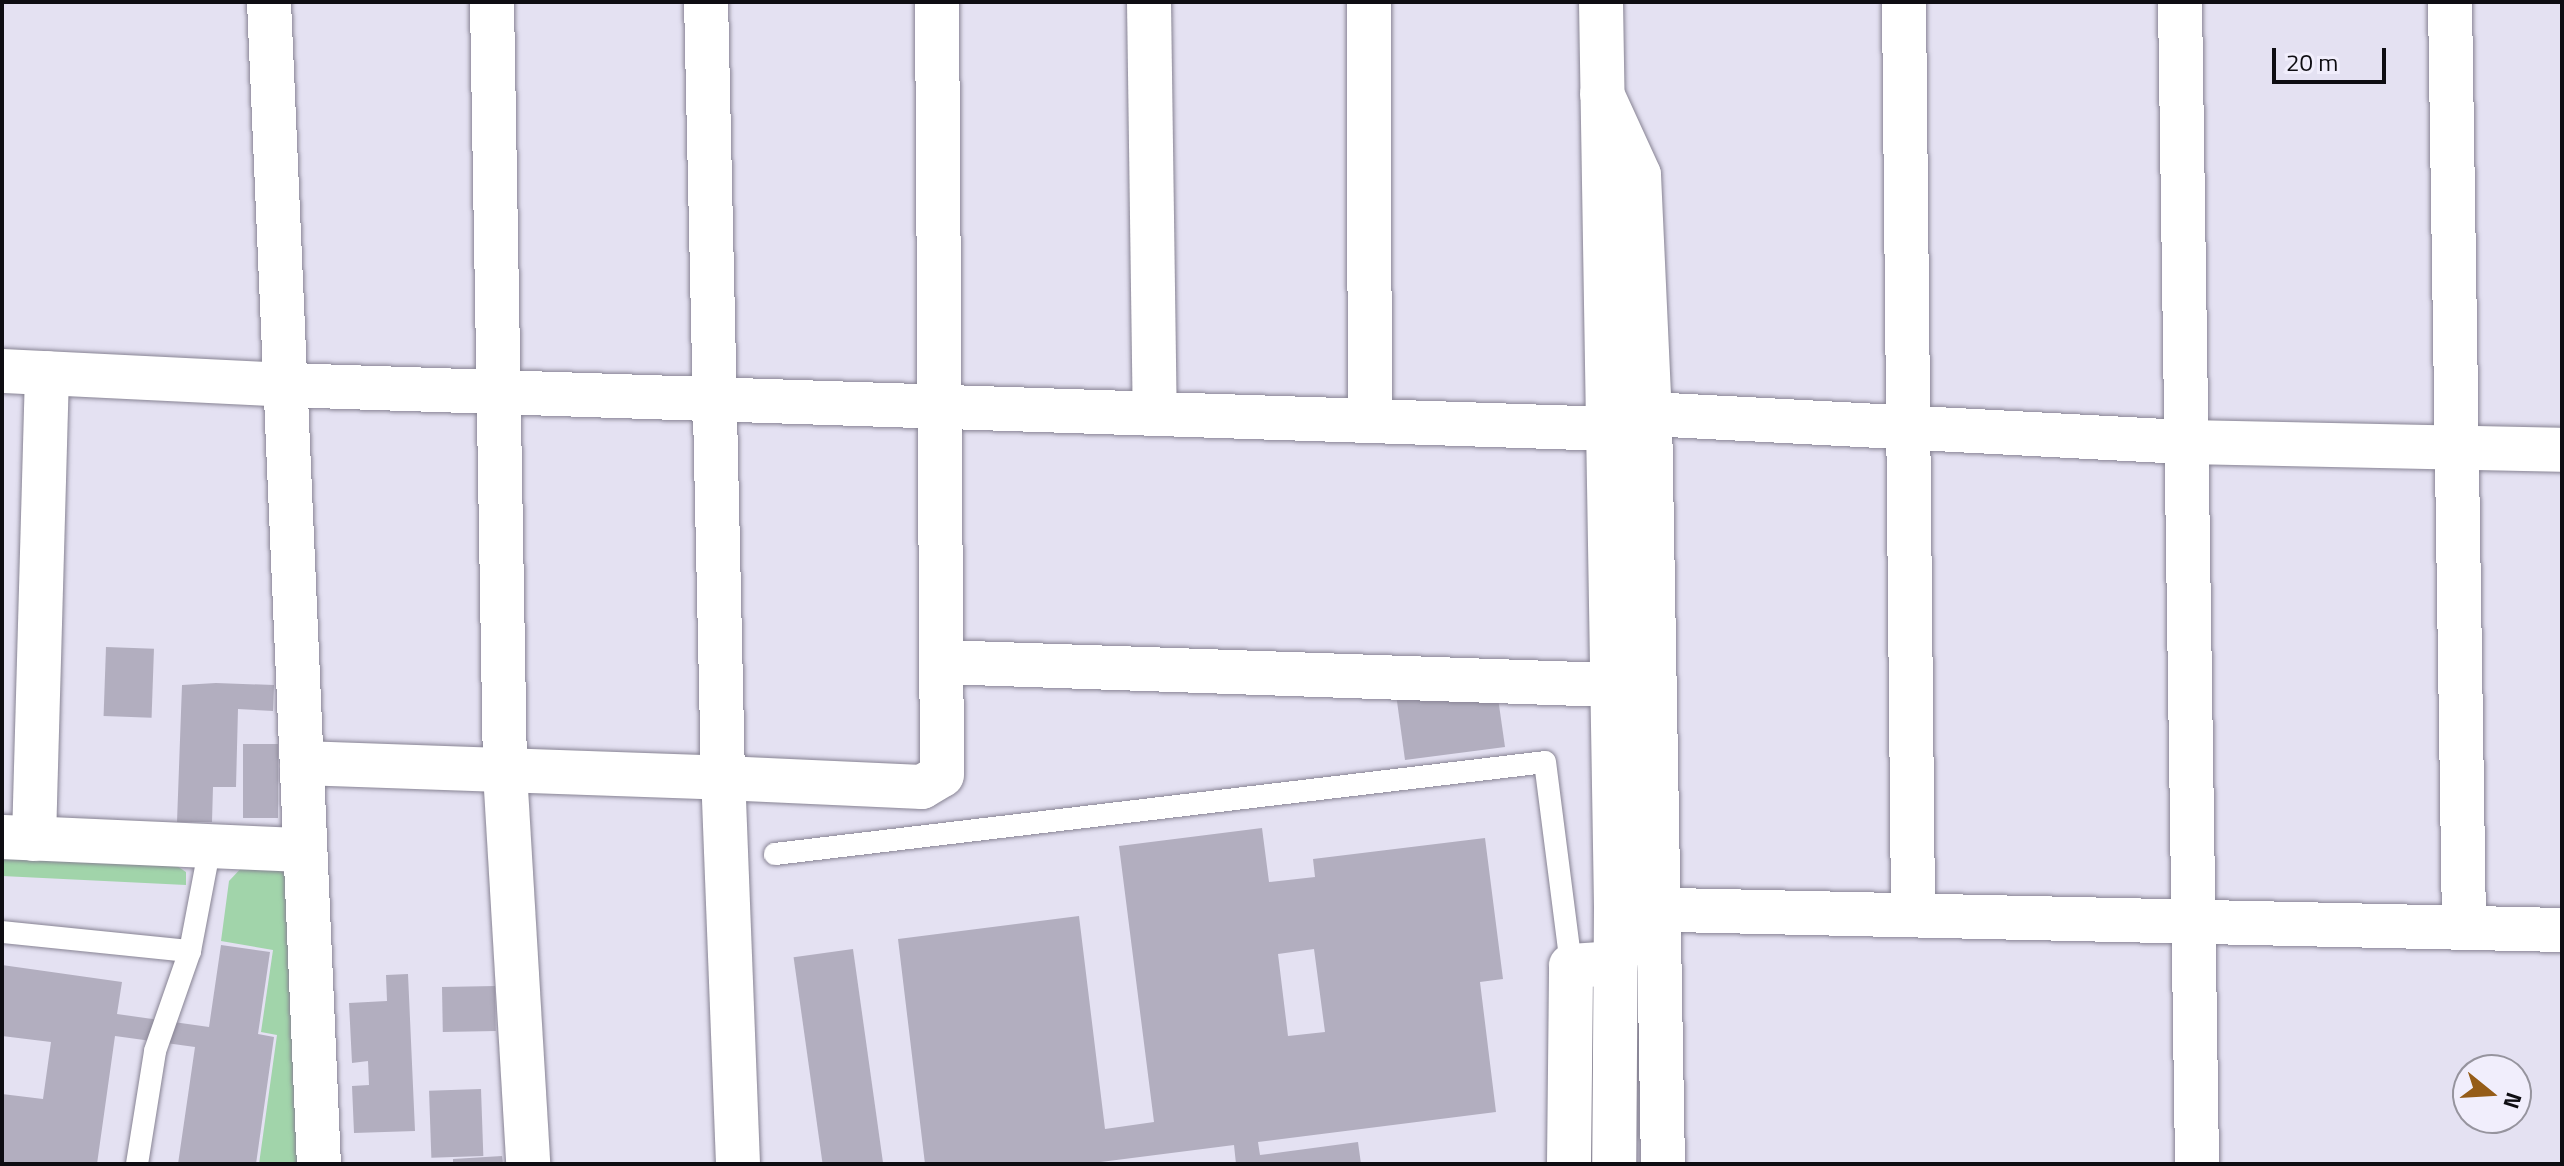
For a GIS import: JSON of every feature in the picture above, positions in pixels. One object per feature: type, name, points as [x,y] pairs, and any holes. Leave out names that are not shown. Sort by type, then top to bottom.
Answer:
[{"type":"street","points":[[269,2],[319,1164]]},
{"type":"street","points":[[492,2],[505,772],[528,1164]]},
{"type":"street","points":[[706,2],[723,778],[738,1164]]},
{"type":"street","points":[[302,763],[922,787],[942,775],[937,404],[937,2]]},
{"type":"street","points":[[1149,2],[1155,412]]},
{"type":"street","points":[[1369,2],[1370,420]]},
{"type":"street","points":[[1601,2],[1616,908],[1614,1164]]},
{"type":"street","points":[[1904,2],[1904,426],[1913,912]]},
{"type":"street","points":[[2180,2],[2197,1164]]},
{"type":"street","points":[[2450,2],[2461,445],[2464,926]]},
{"type":"street","points":[[1602,94],[1639,175],[1650,414],[1663,1164]]},
{"type":"street","points":[[2,371],[285,385],[937,404],[1609,429]]},
{"type":"street","points":[[47,373],[18,838],[304,850]]},
{"type":"street","points":[[1650,414],[2185,442],[2461,445],[2562,450]]},
{"type":"street","points":[[941,662],[1611,685]]},
{"type":"street","points":[[1616,908],[1913,912],[2562,930]]},
{"type":"street","points":[[1569,1164],[1571,966],[1616,963]]},
{"type":"lane","points":[[775,854],[1545,762],[1571,966]]},
{"type":"lane","points":[[137,1164],[155,1051],[190,951],[210,846]]},
{"type":"lane","points":[[2,932],[190,951]]},
{"type":"green space","points":[[2,855],[168,860],[186,872],[186,885],[2,876]]},
{"type":"green space","points":[[245,864],[286,870],[302,1164],[259,1164],[277,1035],[261,1032],[273,950],[221,941],[229,881]]},
{"type":"building","points":[[106,647],[154,649],[152,718],[104,716]]},
{"type":"building","points":[[182,685],[274,685],[273,711],[238,709],[236,787],[213,787],[212,822],[177,822]]},
{"type":"building","points":[[1396,694],[1498,698],[1505,747],[1405,760]]},
{"type":"building","points":[[243,744],[278,744],[278,818],[243,818]]},
{"type":"building","points":[[1262,828],[1269,882],[1315,877],[1313,859],[1485,838],[1503,979],[1480,982],[1496,1112],[1258,1142],[1260,1155],[1358,1142],[1361,1164],[1236,1164],[1234,1145],[1085,1164],[925,1164],[898,939],[1079,916],[1105,1129],[1154,1122],[1119,846]],"holes":[[[1314,949],[1325,1032],[1288,1036],[1278,954]]]},
{"type":"building","points":[[221,945],[270,952],[258,1034],[274,1037],[256,1164],[178,1164],[195,1047],[115,1036],[97,1164],[2,1164],[2,1094],[43,1099],[51,1042],[2,1036],[2,965],[122,982],[117,1014],[209,1027]]},
{"type":"building","points":[[853,949],[883,1164],[823,1164],[794,957]]},
{"type":"building","points":[[408,974],[415,1131],[354,1133],[352,1086],[369,1085],[368,1061],[352,1063],[349,1003],[387,1001],[386,975]]},
{"type":"building","points":[[495,986],[496,1031],[443,1032],[442,987]]},
{"type":"building","points":[[481,1089],[483,1156],[431,1158],[429,1091]]},
{"type":"building","points":[[502,1156],[503,1164],[453,1164],[453,1159]]}]
